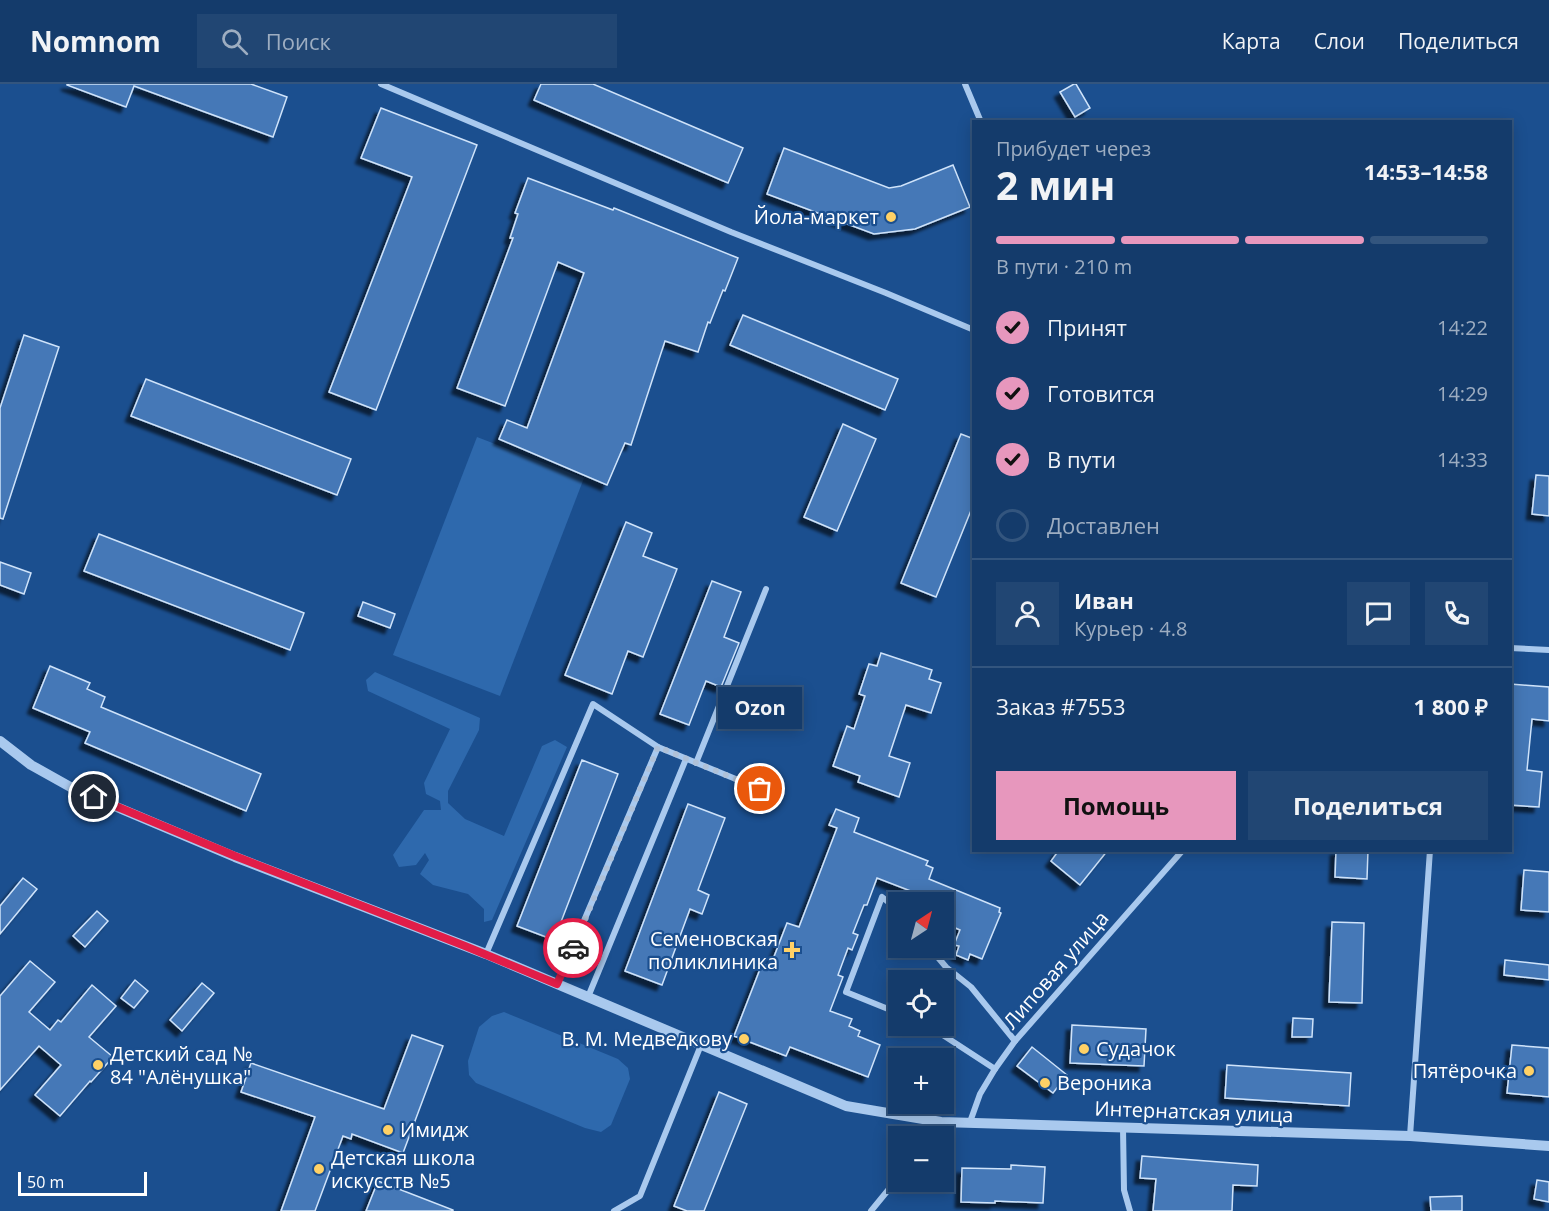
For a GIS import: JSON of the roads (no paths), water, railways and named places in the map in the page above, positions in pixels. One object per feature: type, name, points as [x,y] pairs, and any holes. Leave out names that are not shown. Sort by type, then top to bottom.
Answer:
[{"type":"street","points":[[381,84],[731,232],[972,329]]},
{"type":"street","points":[[965,84],[980,120]]},
{"type":"street","points":[[696,764],[766,589]]},
{"type":"street","points":[[1512,648],[1549,650]]},
{"type":"street","points":[[486,954],[593,704],[658,747],[760,789]]},
{"type":"street","name":"Интернатская улица","points":[[0,741],[31,765],[74,789],[235,856],[486,954],[846,1106],[940,1122],[1410,1136],[1549,1146]]},
{"type":"street","points":[[557,984],[658,747]]},
{"type":"street","points":[[588,997],[686,759]]},
{"type":"street","name":"Липовая улица","points":[[970,1122],[980,1094],[1015,1041],[1181,852]]},
{"type":"street","points":[[1410,1136],[1430,852]]},
{"type":"street","points":[[888,902],[882,897],[846,992],[888,1009]]},
{"type":"street","points":[[938,958],[971,987],[1015,1041]]},
{"type":"street","points":[[945,1036],[996,1069]]},
{"type":"street","points":[[614,1211],[640,1196],[702,1045]]},
{"type":"street","points":[[937,1126],[940,1122]]},
{"type":"street","points":[[1124,1128],[1124,1190],[1130,1211]]},
{"type":"street","points":[[871,1211],[888,1190]]},
{"type":"place","name":"Йола-маркет","points":[[891,217]]},
{"type":"place","name":"Ozon","points":[[760,789]]},
{"type":"place","name":"Семеновская поликлиника","points":[[792,950]]},
{"type":"place","name":"В. М. Медведкову","points":[[744,1039]]},
{"type":"place","name":"Судачок","points":[[1084,1049]]},
{"type":"place","name":"Детский сад № 84 \"Алёнушка\"","points":[[98,1065]]},
{"type":"place","name":"Пятёрочка","points":[[1529,1071]]},
{"type":"place","name":"Вероника","points":[[1045,1083]]},
{"type":"place","name":"Имидж","points":[[388,1130]]},
{"type":"place","name":"Детская школа искусств №5","points":[[319,1169]]}]
